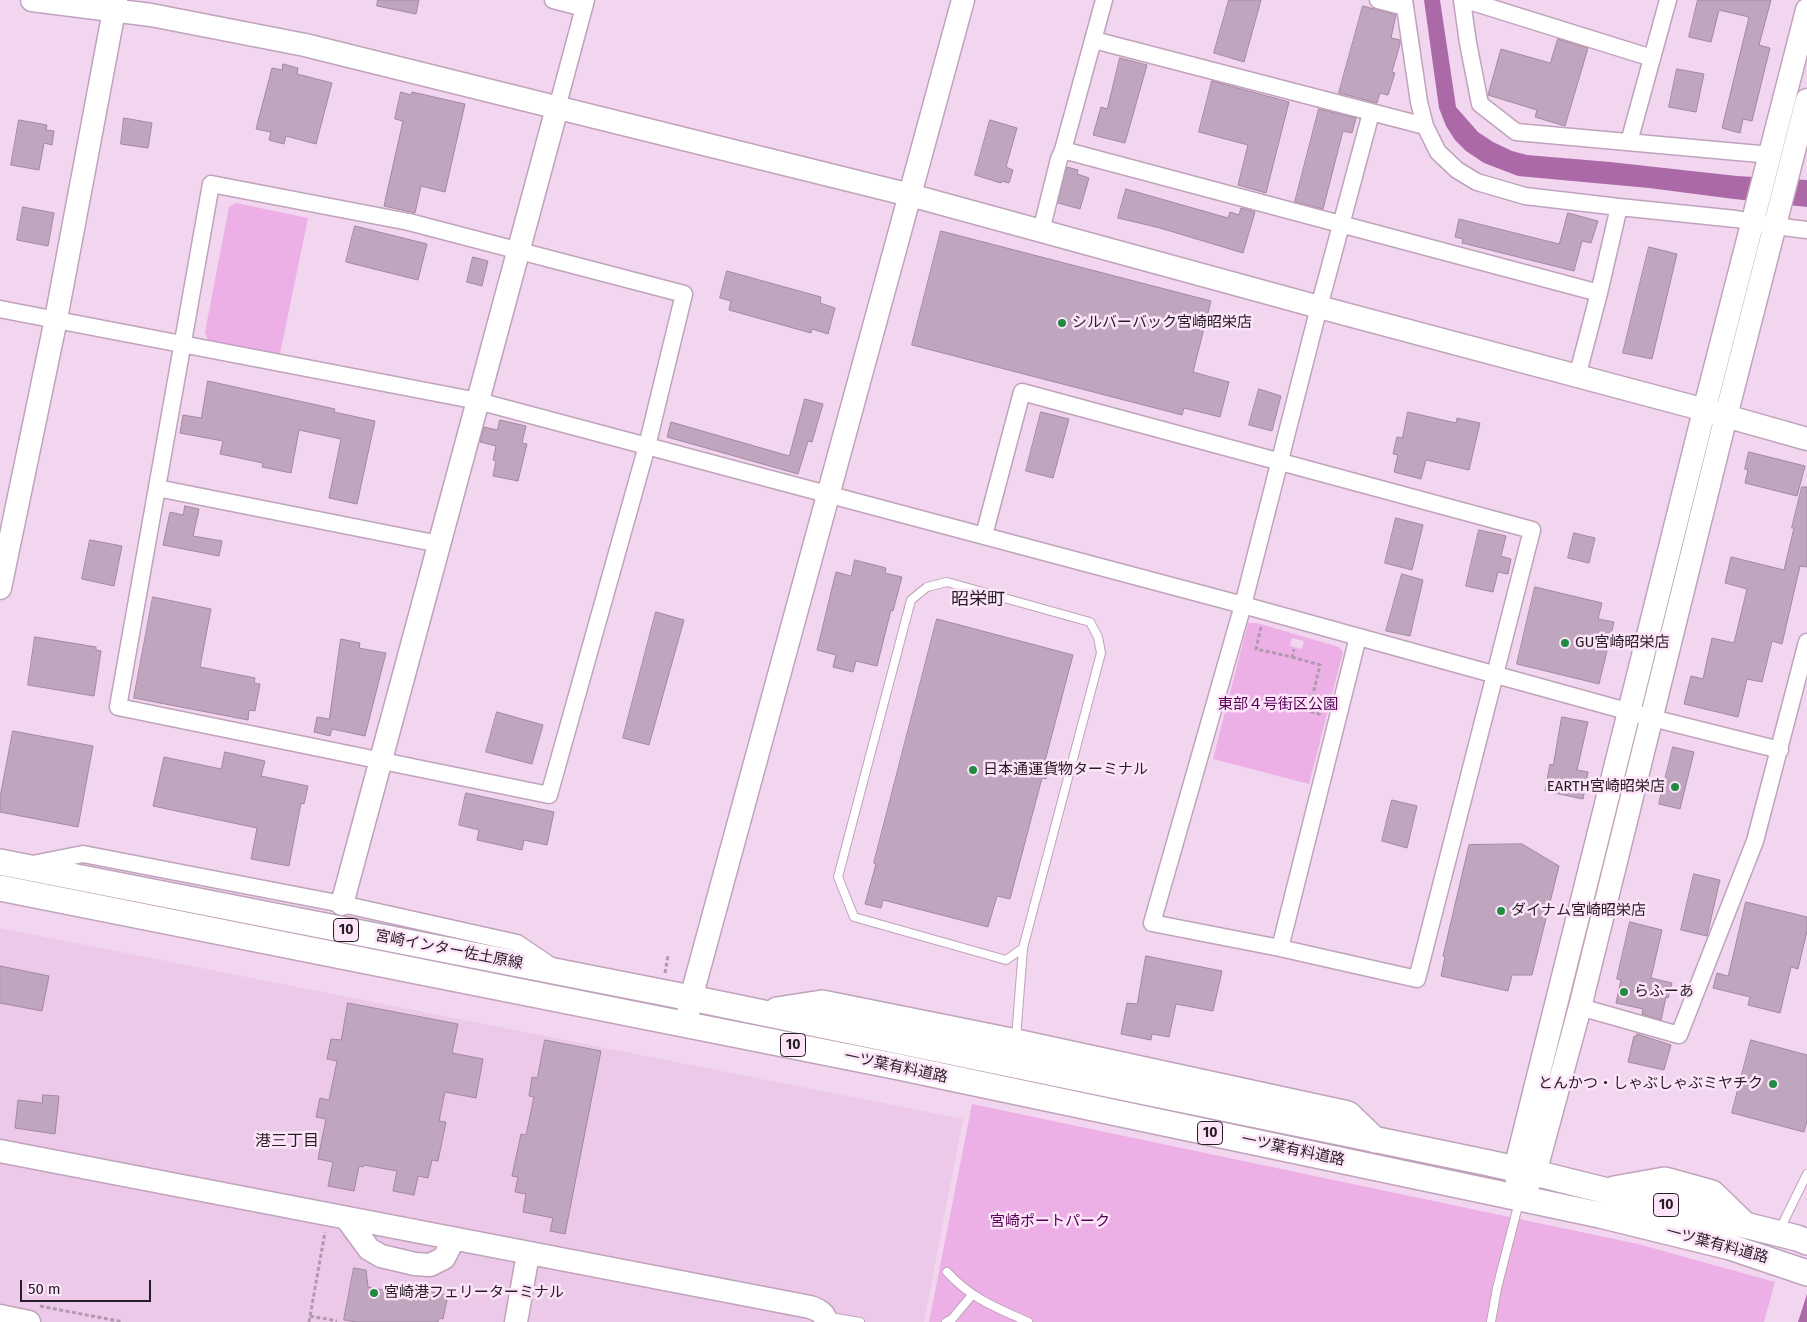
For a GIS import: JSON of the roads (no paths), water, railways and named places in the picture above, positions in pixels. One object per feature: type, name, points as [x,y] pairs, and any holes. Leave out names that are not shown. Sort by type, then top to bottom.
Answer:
[{"type":"main road","name":"宮崎インター佐土原線","points":[[10,864],[692,998]]},
{"type":"main road","name":"宮崎インター佐土原線","points":[[0,888],[686,1024]]},
{"type":"main road","name":"一ツ葉有料道路","points":[[692,998],[1525,1171],[1794,1237]]},
{"type":"main road","points":[[762,1012],[822,1003],[1016,1042],[1348,1114],[1375,1140]]},
{"type":"main road","name":"一ツ葉有料道路","points":[[686,1024],[909,1069],[1600,1215],[1730,1247],[1796,1269]]},
{"type":"street","points":[[32,0],[115,5],[305,45],[910,195],[1807,439]]},
{"type":"street","points":[[342,904],[585,4],[553,0]]},
{"type":"street","points":[[686,1024],[963,0]]},
{"type":"street","points":[[1041,231],[1059,159],[1064,150],[1104,0]]},
{"type":"street","points":[[1378,0],[1404,4],[1419,102],[1425,126],[1438,152],[1457,170],[1477,182],[1525,196],[1619,207],[1754,217],[1807,230]]},
{"type":"street","points":[[1462,0],[1480,104],[1516,132],[1628,142],[1769,160]]},
{"type":"street","points":[[1466,0],[1652,58]]},
{"type":"street","points":[[1628,142],[1668,0]]},
{"type":"street","points":[[0,588],[56,319],[115,5]]},
{"type":"street","points":[[1525,1171],[1580,1007],[1652,718],[1754,217],[1807,10]]},
{"type":"street","points":[[1094,40],[1425,126]]},
{"type":"street","points":[[1520,1198],[1629,712],[1715,413],[1797,160],[1807,100]]},
{"type":"street","points":[[984,535],[1022,392],[1279,461],[1532,530],[1417,979],[1280,948],[1152,923],[1243,605],[1279,461],[1319,307],[1371,113]]},
{"type":"street","points":[[1064,150],[1599,293]]},
{"type":"street","points":[[211,184],[409,222],[519,250],[684,294],[647,446],[549,795],[118,707],[211,184]]},
{"type":"street","points":[[1577,377],[1619,207]]},
{"type":"street","points":[[0,309],[478,401],[984,535],[1629,712],[1780,750]]},
{"type":"street","points":[[157,488],[439,544]]},
{"type":"street","points":[[1280,948],[1358,637]]},
{"type":"street","points":[[1580,1007],[1679,1035],[1755,841],[1807,642]]},
{"type":"street","points":[[10,864],[83,854],[342,904],[517,943],[558,971]]},
{"type":"street","points":[[0,1151],[339,1225],[454,1239],[810,1307],[819,1310],[826,1319]]},
{"type":"street","points":[[339,1225],[382,1256],[415,1264],[430,1265],[444,1258],[454,1239]]},
{"type":"street","points":[[516,1322],[528,1254]]},
{"type":"street","points":[[0,1316],[33,1314]]},
{"type":"lane","points":[[1016,1042],[1023,948],[1101,653],[1098,637],[1090,622],[947,582],[927,587],[911,600],[838,876],[854,917],[1006,960],[1023,948]]},
{"type":"lane","points":[[1794,1237],[1807,1174]]},
{"type":"lane","points":[[1491,1322],[1497,1288],[1520,1198]]},
{"type":"lane","points":[[948,1272],[972,1295],[1028,1322]]},
{"type":"lane","points":[[946,1322],[952,1319],[972,1295]]},
{"type":"lane","points":[[826,1319],[860,1322]]},
{"type":"place","name":"シルバーバック宮崎昭栄店","points":[[1062,323]]},
{"type":"place","name":"GU宮崎昭栄店","points":[[1565,643]]},
{"type":"place","name":"日本通運貨物ターミナル","points":[[973,770]]},
{"type":"place","name":"EARTH宮崎昭栄店","points":[[1675,787]]},
{"type":"place","name":"ダイナム宮崎昭栄店","points":[[1501,911]]},
{"type":"place","name":"らふーあ","points":[[1624,992]]},
{"type":"place","name":"とんかつ・しゃぶしゃぶミヤチク","points":[[1773,1084]]},
{"type":"place","name":"宮崎港フェリーターミナル","points":[[374,1293]]},
{"type":"district","name":"昭栄町","points":[[978,600]]},
{"type":"district","name":"港三丁目","points":[[287,1142]]},
{"type":"park label","name":"東部４号街区公園","points":[[1278,705]]},
{"type":"park label","name":"宮崎ポートパーク","points":[[1050,1222]]}]
